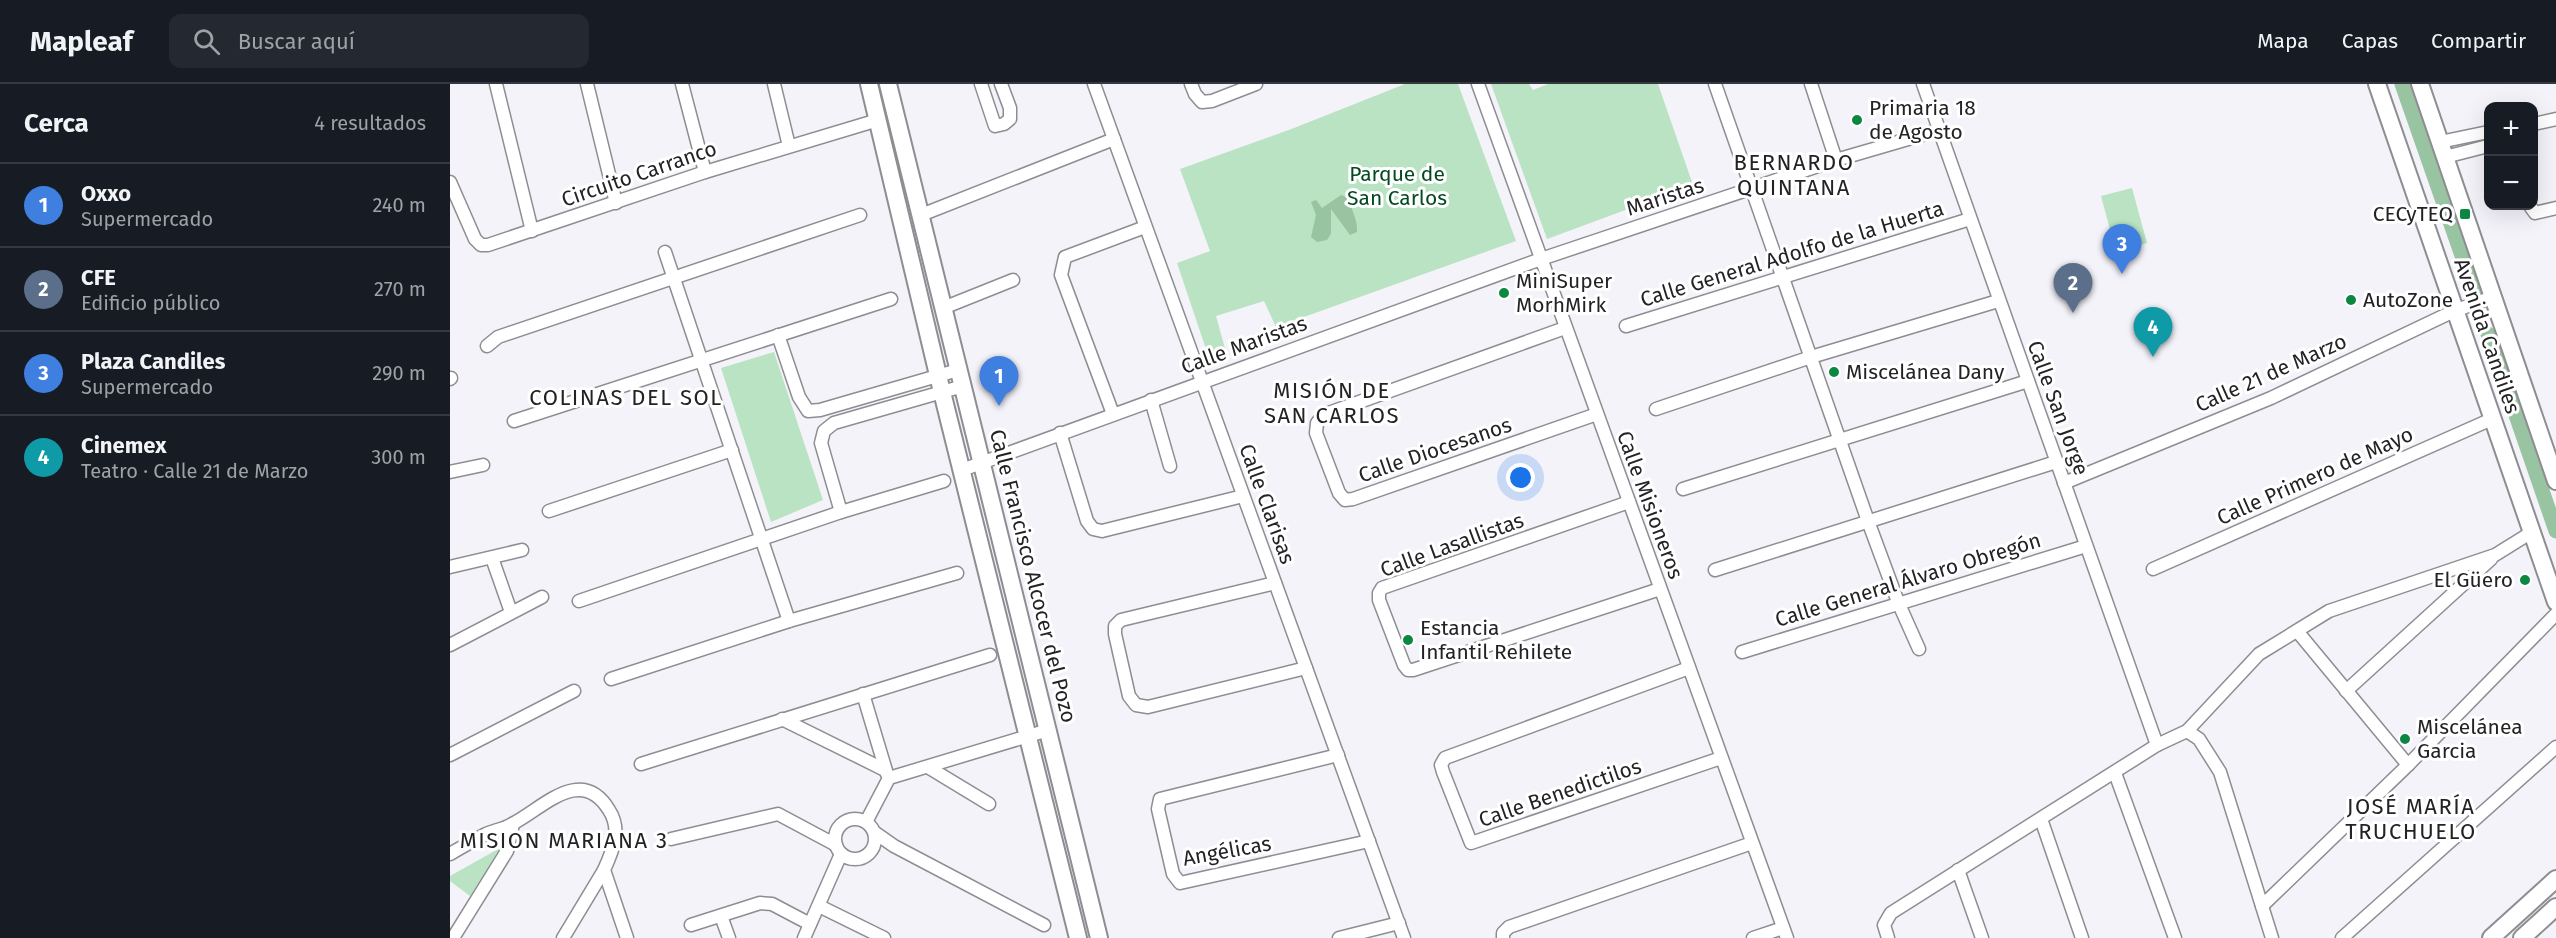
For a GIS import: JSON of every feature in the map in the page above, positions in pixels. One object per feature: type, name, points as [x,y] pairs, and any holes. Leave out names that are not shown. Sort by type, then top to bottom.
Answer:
[{"type":"street","points":[[496,84],[532,231]]},
{"type":"street","points":[[587,84],[616,203]]},
{"type":"street","points":[[682,84],[705,172]]},
{"type":"street","points":[[774,84],[789,146]]},
{"type":"street","name":"Calle Francisco Alcocer del Pozo","points":[[869,84],[940,385],[1078,938]]},
{"type":"street","name":"Calle Francisco Alcocer del Pozo","points":[[888,84],[1099,938]]},
{"type":"street","points":[[981,84],[995,126],[1011,119],[1010,108],[1001,84]]},
{"type":"street","name":"Calle Clarisas","points":[[1094,84],[1404,938]]},
{"type":"street","points":[[1191,84],[1195,94],[1202,102],[1212,101],[1256,84]]},
{"type":"street","name":"Calle Misioneros","points":[[1478,84],[1785,933]]},
{"type":"street","points":[[1715,84],[1868,521],[1898,602],[1919,649]]},
{"type":"street","points":[[1811,84],[1836,160]]},
{"type":"street","name":"Calle San Jorge","points":[[1923,84],[2157,745]]},
{"type":"street","name":"Avenida Candiles","points":[[2377,84],[2460,309],[2492,419],[2556,602]]},
{"type":"street","name":"Avenida Candiles","points":[[2420,84],[2489,299],[2556,481]]},
{"type":"street","points":[[2538,123],[2556,119]]},
{"type":"street","name":"Circuito Carranco","points":[[450,182],[480,245],[532,231],[705,172],[878,120]]},
{"type":"street","name":"Maristas","points":[[1540,258],[1836,160],[1939,130]]},
{"type":"street","points":[[2443,150],[2484,134]]},
{"type":"street","points":[[921,215],[1114,139]]},
{"type":"street","points":[[2443,150],[2484,146]]},
{"type":"street","points":[[2533,210],[2535,213],[2556,208]]},
{"type":"street","points":[[487,346],[498,337],[676,279],[860,215]]},
{"type":"street","name":"Calle General Adolfo de la Huerta","points":[[1626,326],[1970,219]]},
{"type":"street","points":[[1113,414],[1061,275],[1061,265],[1065,257],[1145,227]]},
{"type":"street","points":[[665,252],[676,279],[789,621]]},
{"type":"street","name":"Calle Maristas","points":[[962,470],[1540,258]]},
{"type":"street","points":[[944,308],[1013,280]]},
{"type":"street","points":[[514,421],[891,299]]},
{"type":"street","name":"Calle 21 de Marzo","points":[[2064,483],[2271,398],[2460,309],[2489,299]]},
{"type":"street","points":[[1656,409],[1811,357],[1998,301]]},
{"type":"street","name":"Calle Diocesanos","points":[[1565,328],[1323,416],[1317,423],[1316,433],[1339,492],[1345,500],[1597,414]]},
{"type":"street","points":[[778,335],[799,397],[808,411],[940,385]]},
{"type":"street","points":[[841,513],[822,443],[824,431],[834,423],[961,378]]},
{"type":"street","points":[[1683,489],[2028,381]]},
{"type":"street","points":[[1151,400],[1170,466]]},
{"type":"street","name":"Calle Primero de Mayo","points":[[2153,569],[2492,419]]},
{"type":"street","points":[[1060,433],[1087,521],[1093,529],[1102,531],[1243,496]]},
{"type":"street","points":[[549,511],[732,450]]},
{"type":"street","points":[[1715,570],[2056,462]]},
{"type":"street","points":[[450,472],[483,465]]},
{"type":"street","points":[[579,601],[944,481]]},
{"type":"street","name":"Calle Lasallistas","points":[[1629,502],[1382,588],[1379,592],[1379,600],[1404,665],[1408,670],[1413,670],[1660,589]]},
{"type":"street","points":[[2346,691],[2495,555],[2532,532]]},
{"type":"street","name":"Calle General Álvaro Obregón","points":[[1742,652],[1898,602],[2086,546]]},
{"type":"street","points":[[450,567],[522,550]]},
{"type":"street","points":[[1888,938],[1884,925],[1890,912],[2157,745],[2187,731],[2259,654],[2329,612],[2495,555]]},
{"type":"street","points":[[492,558],[511,612]]},
{"type":"street","points":[[611,679],[789,621],[957,573]]},
{"type":"street","points":[[1275,583],[1121,620],[1115,626],[1115,634],[1129,696],[1136,705],[1148,707],[1306,668]]},
{"type":"street","points":[[450,645],[542,597]]},
{"type":"street","points":[[2262,906],[2408,765],[2556,614]]},
{"type":"street","points":[[2297,631],[2408,765]]},
{"type":"street","points":[[641,764],[990,655]]},
{"type":"street","name":"Calle Benedictilos","points":[[1689,668],[1445,758],[1441,765],[1443,772],[1471,843],[1721,758]]},
{"type":"street","points":[[450,754],[574,691]]},
{"type":"street","points":[[671,839],[778,814],[853,860],[867,857],[875,846],[870,827],[887,774],[863,694]]},
{"type":"street","points":[[782,719],[887,774],[928,766],[1048,730]]},
{"type":"street","points":[[2187,731],[2199,739],[2220,771],[2272,938]]},
{"type":"street","points":[[2342,938],[2556,747]]},
{"type":"street","name":"Angélicas","points":[[1338,755],[1160,799],[1158,809],[1173,874],[1180,883],[1369,841]]},
{"type":"street","points":[[928,766],[989,804]]},
{"type":"street","points":[[2115,773],[2175,938]]},
{"type":"street","points":[[450,854],[486,834],[513,824],[542,802],[567,791],[587,790],[603,800],[615,819],[615,846],[604,870],[563,938]]},
{"type":"street","points":[[804,938],[819,906],[838,850],[835,838],[840,826],[852,819],[870,827],[894,846],[1044,925]]},
{"type":"street","points":[[2041,819],[2082,938]]},
{"type":"street","points":[[453,938],[507,851],[513,824]]},
{"type":"street","points":[[1503,936],[1509,927],[1752,843]]},
{"type":"street","points":[[604,870],[627,938]]},
{"type":"street","points":[[1958,870],[1982,938]]},
{"type":"street","points":[[2492,938],[2556,879]]},
{"type":"street","points":[[691,925],[760,903],[772,904],[810,924]]},
{"type":"street","points":[[819,906],[884,938]]},
{"type":"street","points":[[2532,934],[2556,907]]},
{"type":"street","points":[[721,916],[729,938]]},
{"type":"street","points":[[1338,938],[1399,923]]},
{"type":"street","points":[[1753,938],[1785,933]]},
{"type":"green space","name":"Parque de San Carlos","points":[[1405,84],[1458,84],[1516,241],[1276,327],[1264,301],[1216,316],[1226,352],[1209,358],[1177,263],[1210,251],[1180,169],[1294,128]]},
{"type":"green space","points":[[1491,84],[1529,84],[1533,90],[1548,84],[1658,84],[1693,185],[1547,239]]},
{"type":"green space","points":[[2132,188],[2147,243],[2116,252],[2101,196]]},
{"type":"green space","points":[[774,352],[823,500],[771,522],[721,368]]},
{"type":"green space","points":[[500,848],[470,896],[450,881],[450,876]]},
{"type":"shaded area","points":[[1341,195],[1349,198],[1357,232],[1350,235],[1331,209],[1331,234],[1327,240],[1317,242],[1311,237],[1316,215],[1311,202],[1316,200],[1322,208]]},
{"type":"waterway","points":[[2402,84],[2474,290]]},
{"type":"waterway","points":[[2488,334],[2556,531]]},
{"type":"place","name":"Primaria 18 de Agosto","points":[[1857,120]]},
{"type":"place","name":"CECyTEQ","points":[[2465,214]]},
{"type":"place","name":"Plaza Candiles","points":[[2122,274]]},
{"type":"place","name":"MiniSuper MorhMirk","points":[[1504,293]]},
{"type":"place","name":"AutoZone","points":[[2351,300]]},
{"type":"place","name":"CFE","points":[[2073,313]]},
{"type":"place","name":"Cinemex","points":[[2153,357]]},
{"type":"place","name":"Miscelánea Dany","points":[[1834,372]]},
{"type":"place","name":"Oxxo","points":[[999,406]]},
{"type":"place","name":"El Güero","points":[[2525,580]]},
{"type":"place","name":"Estancia Infantil Rehilete","points":[[1408,640]]},
{"type":"place","name":"Miscelánea Garcia","points":[[2405,739]]},
{"type":"district","name":"BERNARDO QUINTANA","points":[[1794,174]]},
{"type":"district","name":"COLINAS DEL SOL","points":[[626,397]]},
{"type":"district","name":"MISIÓN DE SAN CARLOS","points":[[1332,402]]},
{"type":"district","name":"JOSÉ MARÍA TRUCHUELO","points":[[2411,818]]},
{"type":"district","name":"MISION MARIANA 3","points":[[564,840]]}]
